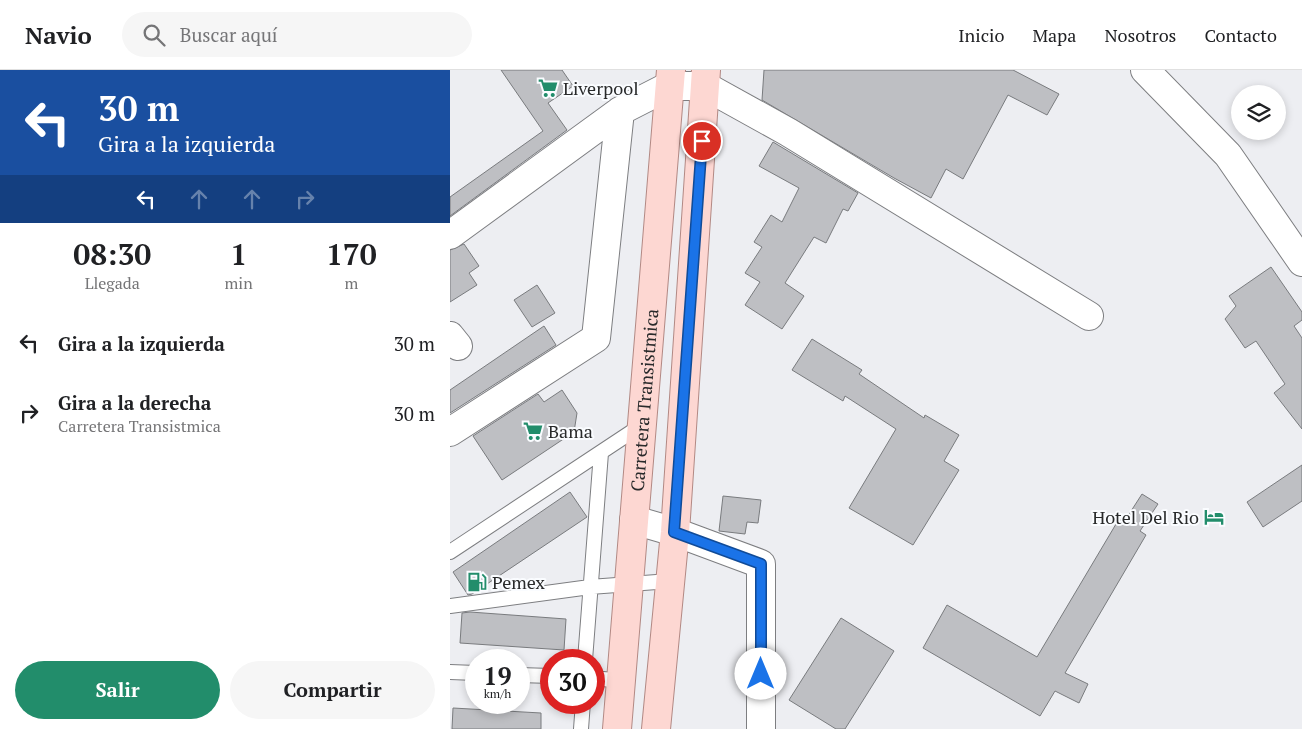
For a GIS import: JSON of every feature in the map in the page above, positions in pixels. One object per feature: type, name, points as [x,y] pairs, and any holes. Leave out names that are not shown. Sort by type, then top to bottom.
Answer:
[{"type":"main road","name":"Carretera Transistmica","points":[[617,729],[670,78]]},
{"type":"main road","points":[[656,729],[674,532],[706,78]]},
{"type":"main road","points":[[652,303],[690,306]]},
{"type":"street","points":[[1145,70],[1228,155],[1302,262]]},
{"type":"street","points":[[450,235],[620,111],[670,78],[706,78],[788,132],[1089,316]]},
{"type":"street","points":[[450,432],[596,338],[620,111]]},
{"type":"street","points":[[634,520],[674,532],[761,564],[761,729]]},
{"type":"lane","points":[[450,552],[642,425]]},
{"type":"lane","points":[[586,649],[601,453]]},
{"type":"lane","points":[[450,606],[590,587],[670,581]]},
{"type":"lane","points":[[450,672],[465,673]]},
{"type":"lane","points":[[605,679],[621,681]]},
{"type":"lane","points":[[582,729],[583,714]]},
{"type":"building","points":[[501,70],[562,70],[573,86],[548,103],[567,130],[450,216],[450,197],[543,131]]},
{"type":"building","points":[[764,70],[1013,70],[1059,94],[1047,115],[1008,95],[963,179],[946,169],[931,198],[762,100]]},
{"type":"building","points":[[773,142],[858,193],[848,211],[843,209],[826,243],[814,237],[785,283],[804,296],[782,329],[745,305],[760,282],[745,273],[762,247],[754,242],[771,215],[782,222],[799,188],[759,166]]},
{"type":"building","points":[[464,244],[479,266],[469,273],[477,285],[450,302],[450,250]]},
{"type":"building","points":[[1271,267],[1302,312],[1302,320],[1294,326],[1302,338],[1302,429],[1274,393],[1285,384],[1256,341],[1245,348],[1225,319],[1236,306],[1229,296]]},
{"type":"building","points":[[537,285],[555,313],[532,327],[514,300]]},
{"type":"building","points":[[544,326],[556,345],[450,413],[450,390]]},
{"type":"building","points":[[812,339],[862,370],[859,374],[924,418],[925,415],[959,435],[944,461],[959,470],[913,545],[849,508],[896,429],[845,396],[843,401],[792,370]]},
{"type":"building","points":[[562,390],[577,413],[574,432],[502,480],[473,436],[538,394],[544,402]]},
{"type":"building","points":[[1302,465],[1302,501],[1263,527],[1247,502]]},
{"type":"building","points":[[570,492],[587,517],[468,595],[453,572]]},
{"type":"building","points":[[1142,494],[1158,504],[1140,531],[1146,535],[1065,673],[1088,684],[1079,703],[1055,691],[1040,716],[923,648],[947,605],[1037,657],[1119,519],[1124,522]]},
{"type":"building","points":[[723,496],[761,500],[758,523],[747,522],[745,534],[719,531]]},
{"type":"building","points":[[462,613],[566,619],[564,649],[460,643]]},
{"type":"building","points":[[841,618],[894,651],[845,729],[836,729],[789,700]]},
{"type":"building","points":[[453,708],[465,709],[465,714],[530,714],[530,712],[541,714],[541,729],[452,729]]},
{"type":"place","name":"Liverpool","points":[[548,88]]},
{"type":"place","name":"Bama","points":[[533,431]]},
{"type":"place","name":"Hotel Del Rio","points":[[1214,517]]},
{"type":"place","name":"Pemex","points":[[477,582]]},
{"type":"route","points":[[702,141],[674,532],[761,564],[761,674]]}]
